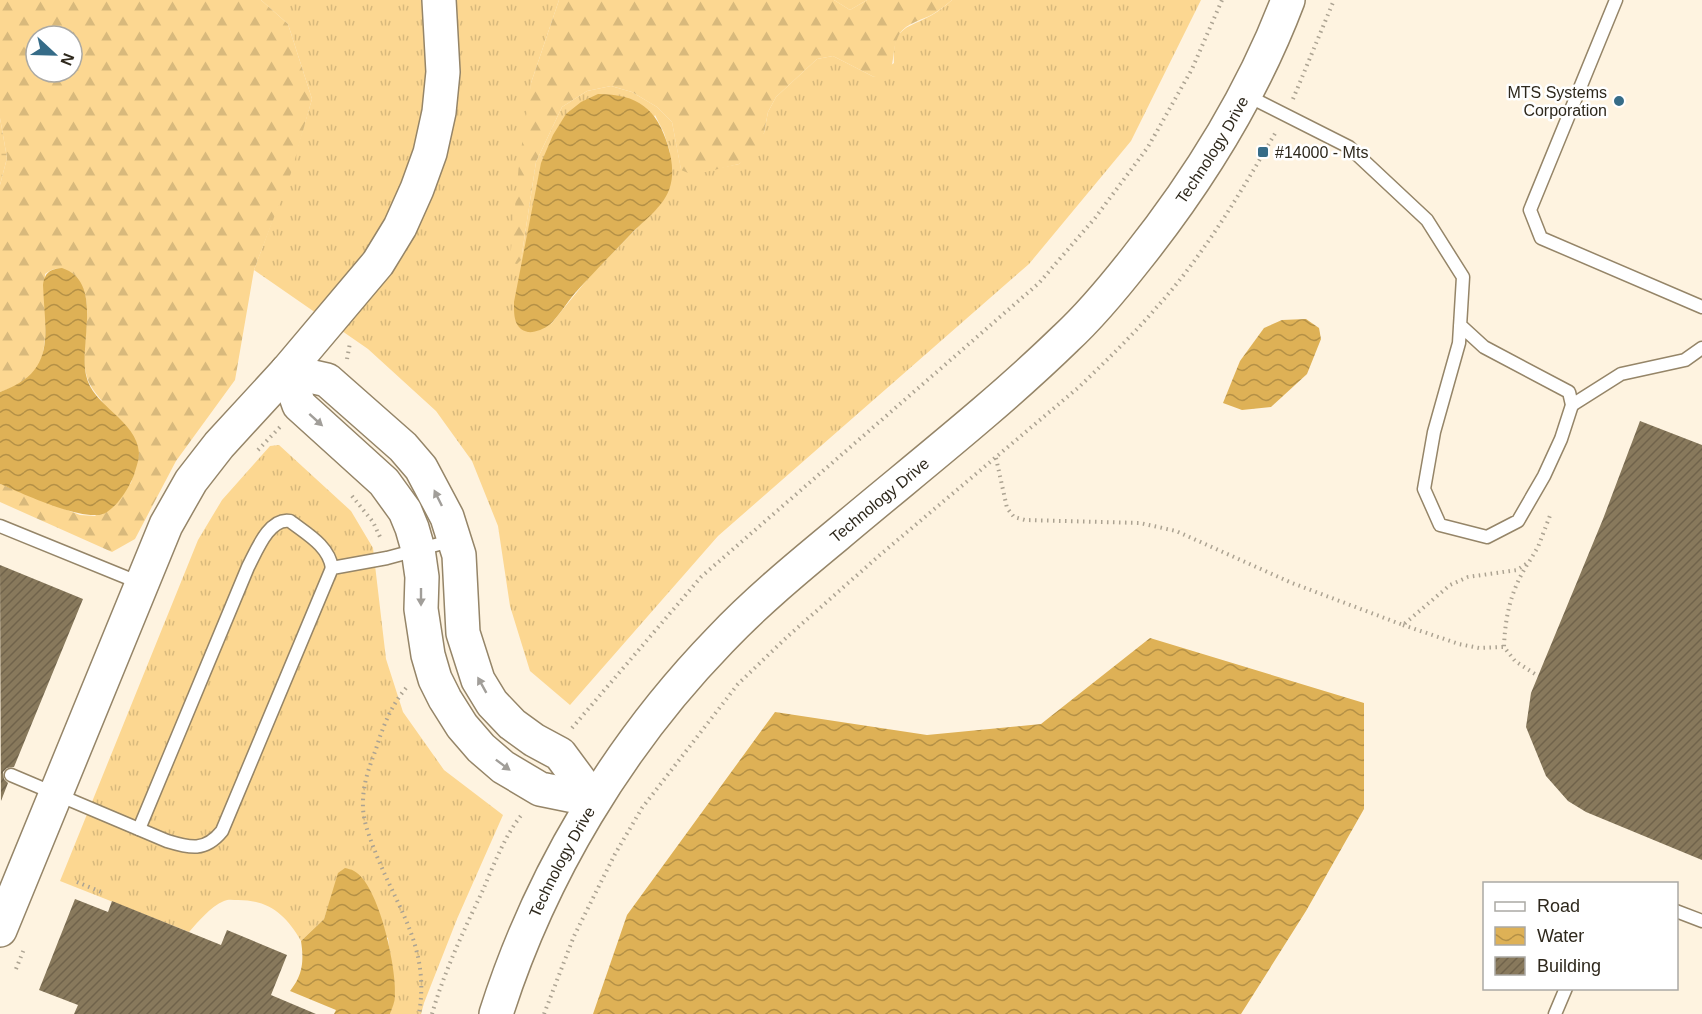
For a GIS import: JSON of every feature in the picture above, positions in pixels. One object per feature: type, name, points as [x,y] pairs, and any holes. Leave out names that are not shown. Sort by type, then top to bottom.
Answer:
[{"type":"street","points":[[0,930],[141,583],[166,525],[191,481],[219,445],[287,371],[378,263],[400,228],[430,153],[439,112],[443,72],[439,0]]},
{"type":"street","name":"Technology Drive","points":[[496,1014],[505,985],[545,892],[594,800],[653,717],[720,639],[806,561],[1000,398],[1076,329],[1113,288],[1190,188],[1220,141],[1264,57],[1288,0]]},
{"type":"street","points":[[287,371],[327,380],[403,447],[421,468],[447,517],[459,555],[463,633],[478,680],[492,702],[512,724],[534,740],[560,754],[594,800]]},
{"type":"street","points":[[287,371],[299,405],[384,482],[396,497],[412,528],[422,577],[421,609],[428,656],[440,689],[462,726],[481,748],[503,767],[540,789],[594,800]]},
{"type":"lane","points":[[1616,0],[1530,210],[1541,238],[1702,307]]},
{"type":"lane","points":[[1245,95],[1349,147],[1427,220],[1463,277],[1460,325],[1459,343],[1434,432],[1424,489],[1440,525],[1487,537],[1518,521],[1556,448],[1572,405],[1569,392],[1484,347],[1460,325]]},
{"type":"lane","points":[[1572,405],[1621,374],[1685,360],[1702,348]]},
{"type":"lane","points":[[11,775],[139,829],[186,847],[205,846],[215,840],[222,831],[332,568],[330,556],[322,547],[290,521],[284,519],[276,524],[264,538],[248,567],[139,829]]},
{"type":"lane","points":[[0,526],[141,583]]},
{"type":"lane","points":[[0,539],[16,532]]},
{"type":"lane","points":[[332,568],[387,558],[454,540]]},
{"type":"lane","points":[[1678,911],[1702,921]]},
{"type":"lane","points":[[1555,1014],[1565,990]]},
{"type":"path","points":[[571,735],[572,728],[701,577],[1040,283],[1095,218],[1148,147],[1192,69],[1222,0]]},
{"type":"path","points":[[544,1014],[574,936],[615,854],[642,807],[738,684],[787,637],[1079,387],[1158,307],[1201,252],[1239,195],[1286,114],[1334,0]]},
{"type":"path","points":[[255,453],[283,422]]},
{"type":"path","points":[[996,458],[1007,508],[1014,518],[1140,523],[1176,531],[1292,583],[1403,625],[1469,646],[1504,647]]},
{"type":"path","points":[[1538,676],[1515,661],[1504,647],[1509,605],[1518,580],[1538,547],[1551,513]]},
{"type":"path","points":[[1403,625],[1450,585],[1468,577],[1517,570],[1529,562]]},
{"type":"path","points":[[406,688],[393,704],[380,736],[367,773],[363,802],[367,830],[416,944],[421,975],[419,1014]]},
{"type":"path","points":[[432,1014],[468,922],[504,843],[525,810]]},
{"type":"path","points":[[76,882],[104,893]]},
{"type":"green space","points":[[0,0],[261,0],[288,24],[312,99],[291,173],[254,270],[235,380],[176,461],[135,539],[112,552],[0,502],[0,484],[80,515],[95,516],[131,483],[139,454],[88,381],[85,364],[87,305],[78,280],[63,269],[55,269],[45,274],[45,338],[36,371],[24,382],[0,392],[0,185],[7,158],[0,118]]},
{"type":"green space","points":[[261,0],[559,0],[531,83],[521,260],[536,162],[562,107],[587,91],[611,86],[632,92],[657,107],[672,122],[681,169],[719,168],[739,164],[764,133],[768,112],[776,97],[817,59],[833,56],[874,77],[894,63],[896,42],[903,30],[935,13],[952,0],[1201,0],[1131,141],[1029,264],[718,536],[570,705],[530,671],[510,606],[498,526],[472,461],[436,411],[368,349],[254,270],[290,173],[312,99],[288,24]],"holes":[[[655,115],[670,152],[658,207],[590,276],[551,324]]]},
{"type":"green space","points":[[559,0],[834,0],[850,10],[867,0],[952,0],[936,12],[904,28],[896,42],[889,73],[874,77],[833,56],[817,59],[776,97],[768,112],[764,133],[757,149],[739,164],[693,175],[681,170],[672,122],[657,107],[632,92],[611,86],[587,91],[562,107],[536,162],[521,260],[517,264],[510,260],[519,164],[531,83]]},
{"type":"green space","points":[[834,0],[867,0],[850,10]]},
{"type":"green space","points":[[0,118],[7,158],[0,185]]},
{"type":"green space","points":[[279,445],[351,511],[373,548],[386,659],[403,712],[444,770],[503,815],[457,919],[421,1014],[390,1014],[395,996],[388,938],[329,904],[324,919],[301,941],[276,911],[268,906],[249,901],[226,900],[214,907],[189,932],[60,881],[198,540],[222,500],[270,446]]},
{"type":"water","points":[[598,94],[624,97],[644,106],[652,113],[663,133],[669,151],[672,172],[670,187],[659,206],[582,285],[552,322],[542,329],[528,332],[519,328],[517,324],[514,316],[514,302],[541,163],[553,135],[566,114],[581,102]]},
{"type":"water","points":[[62,268],[75,275],[86,299],[85,362],[90,386],[131,431],[139,453],[134,475],[123,495],[111,509],[98,515],[55,506],[0,484],[0,392],[18,384],[31,374],[39,363],[44,350],[45,336],[43,285],[48,272]]},
{"type":"water","points":[[1306,319],[1319,328],[1321,339],[1307,374],[1271,407],[1242,410],[1223,403],[1240,361],[1264,328],[1282,320]]},
{"type":"water","points":[[1150,638],[1364,703],[1364,809],[1306,911],[1241,1014],[593,1014],[627,915],[775,712],[927,735],[1041,724]]},
{"type":"water","points":[[345,868],[354,871],[363,879],[371,892],[385,928],[395,983],[395,998],[390,1014],[334,1014],[336,1010],[290,991],[302,967],[301,941],[324,919],[338,873]]},
{"type":"building","points":[[1640,421],[1702,445],[1702,860],[1586,812],[1568,801],[1546,776],[1526,727],[1531,693],[1603,519]]},
{"type":"building","points":[[0,565],[83,599],[14,767],[7,768],[3,772],[4,779],[8,783],[1,801]]},
{"type":"building","points":[[75,899],[108,912],[112,901],[221,945],[227,930],[287,955],[271,995],[316,1014],[74,1014],[78,1005],[39,990]]},
{"type":"place","name":"MTS Systems Corporation","points":[[1619,101]]},
{"type":"place","name":"#14000 - Mts","points":[[1263,152]]}]
